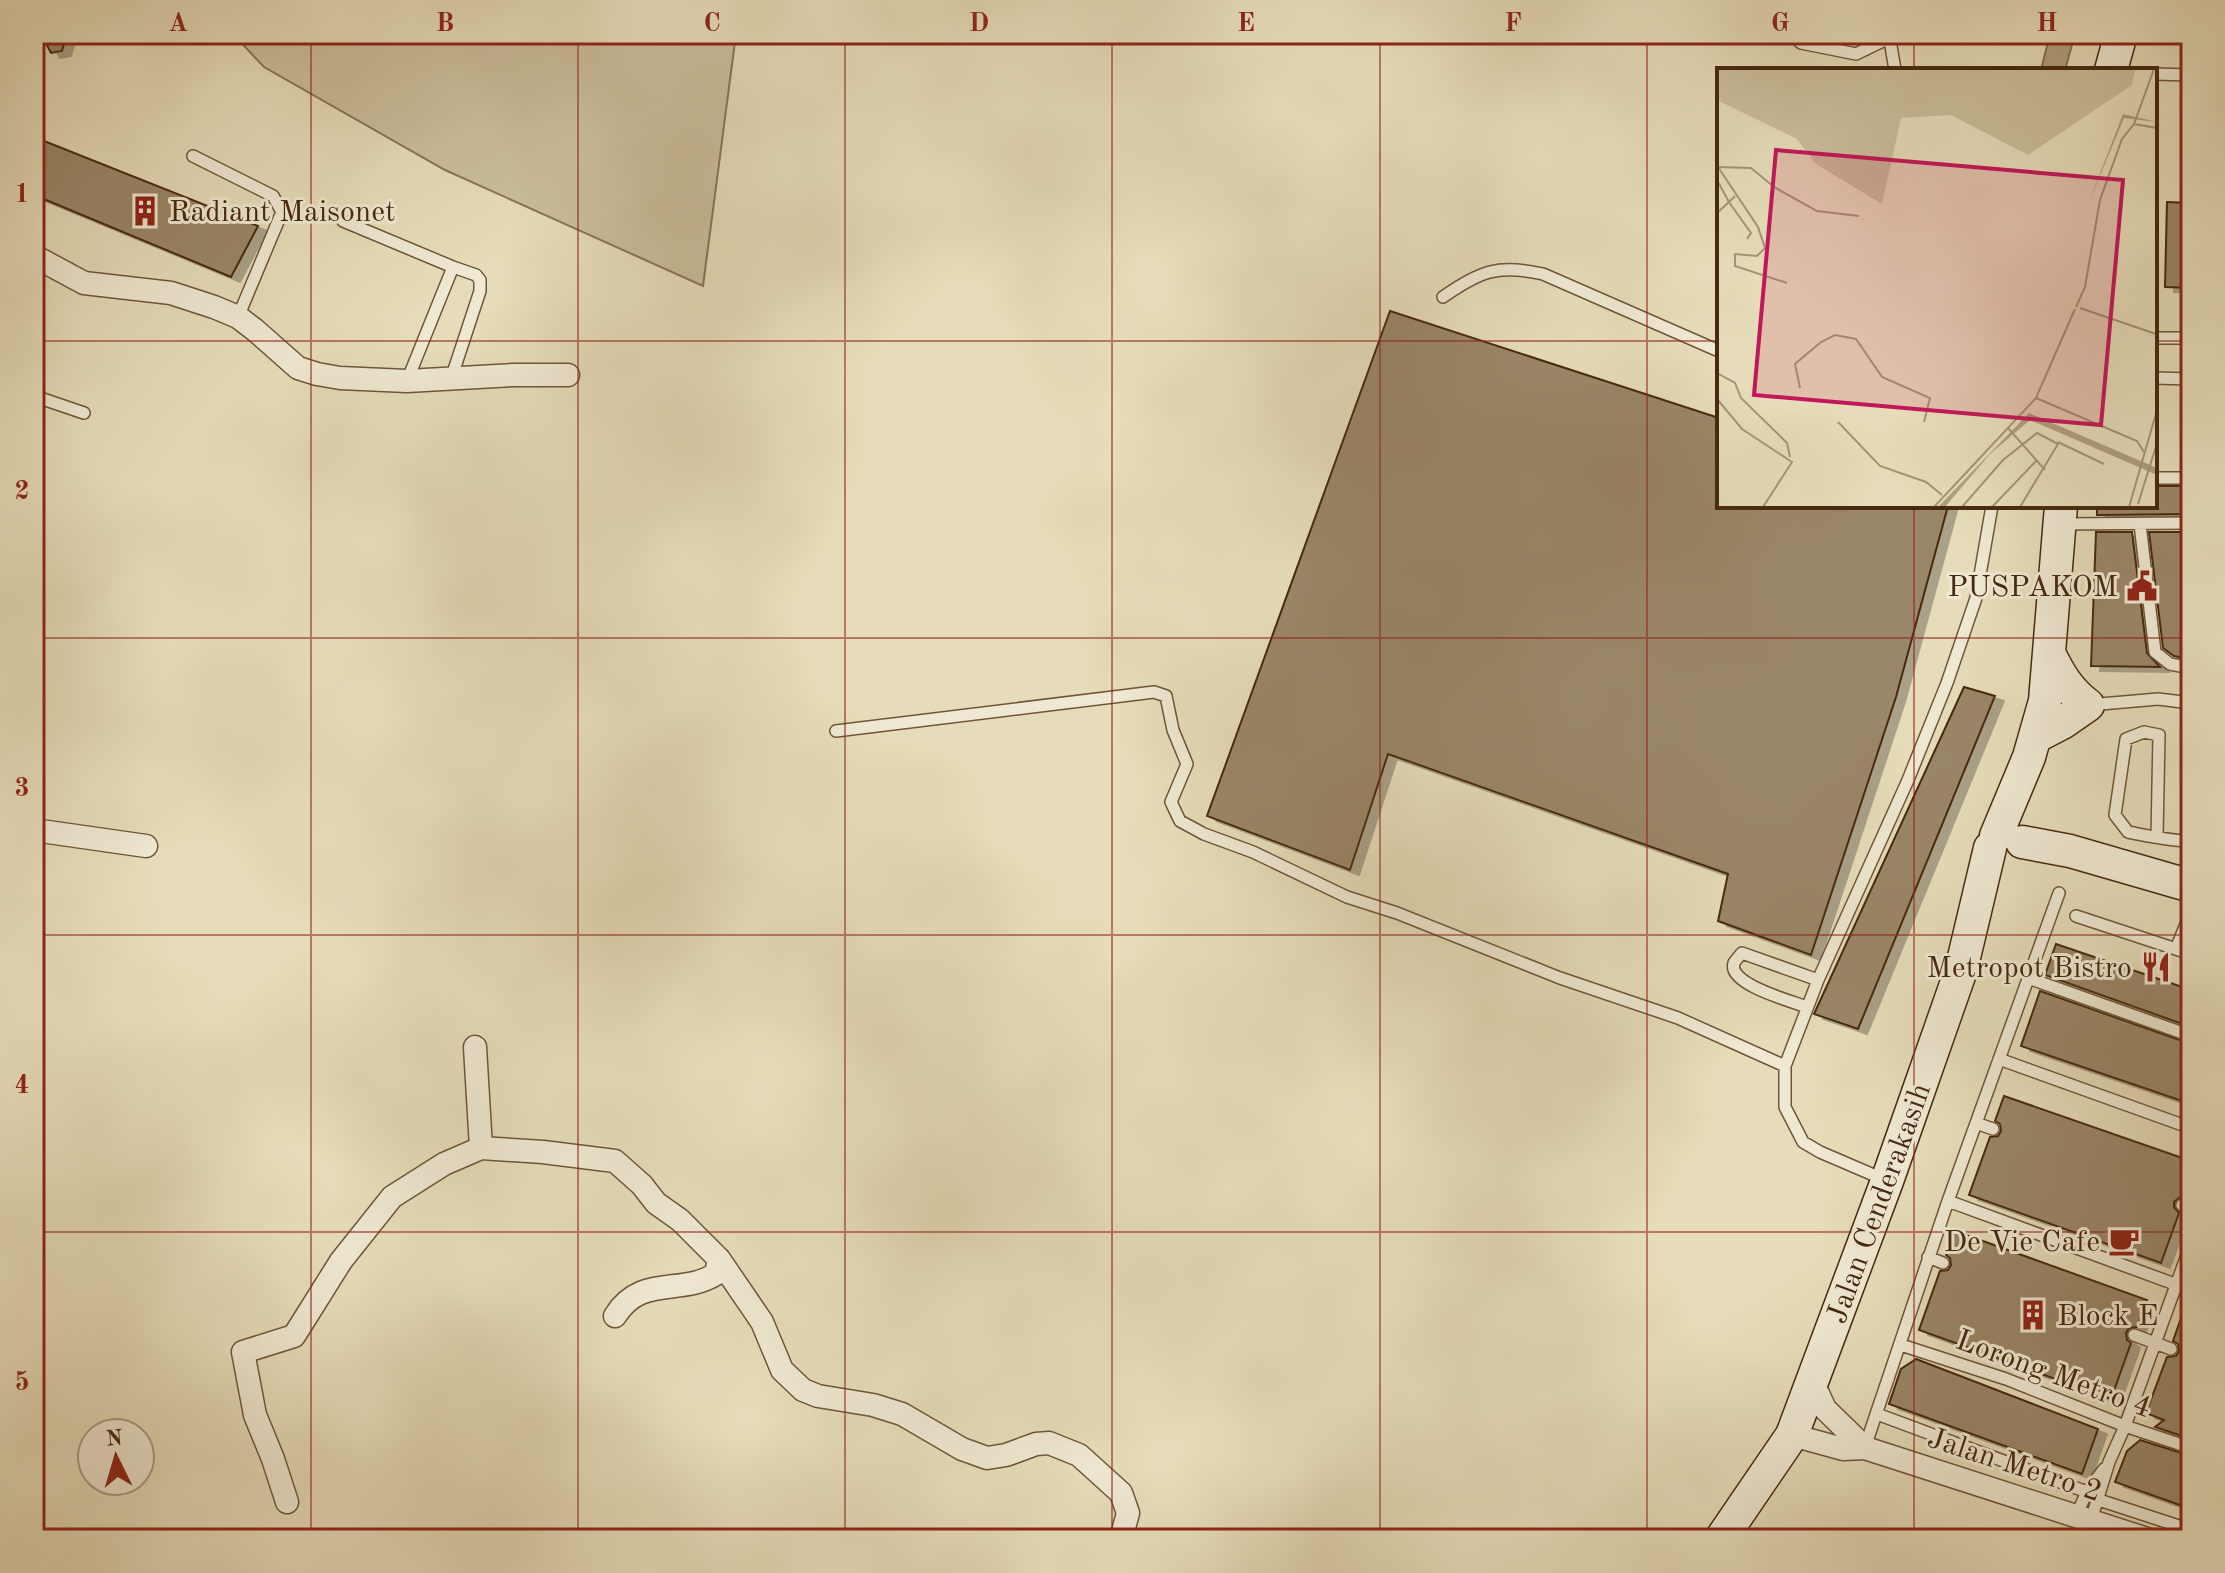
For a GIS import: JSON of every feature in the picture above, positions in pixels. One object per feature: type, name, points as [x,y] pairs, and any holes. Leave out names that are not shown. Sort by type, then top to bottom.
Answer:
[{"type":"street","points":[[2112,68],[2121,34]]},
{"type":"street","points":[[34,256],[84,283],[171,293],[214,307],[238,317],[298,368],[340,378],[407,381],[568,375]]},
{"type":"street","points":[[2032,747],[2045,701],[2060,515]]},
{"type":"street","points":[[2032,747],[2088,705],[2062,680],[2049,653]]},
{"type":"street","name":"Jalan Cenderakasih","points":[[1721,1539],[1792,1435],[2008,849],[2032,747]]},
{"type":"street","points":[[34,830],[146,846]]},
{"type":"street","points":[[2008,849],[2070,851],[2191,886]]},
{"type":"street","points":[[475,1047],[481,1148]]},
{"type":"street","points":[[287,1502],[255,1415],[243,1352],[294,1336],[341,1261],[392,1197],[444,1164],[481,1148],[615,1161],[642,1185],[656,1203],[680,1220],[719,1259],[762,1322],[782,1370],[803,1390],[902,1414],[962,1449],[987,1458],[1049,1443],[1079,1455],[1121,1493],[1128,1513],[1121,1539]]},
{"type":"street","points":[[615,1316],[632,1295],[668,1285],[703,1282],[716,1274],[719,1259]]},
{"type":"street","name":"Jalan Metro 2","points":[[1812,1381],[1825,1409],[1865,1448]]},
{"type":"street","name":"Jalan Metro 2","points":[[1792,1435],[1843,1449],[1865,1448],[2089,1512],[2147,1539]]},
{"type":"lane","points":[[1791,34],[1801,43],[1856,54],[1889,36],[1895,68]]},
{"type":"lane","points":[[2157,74],[2191,75]]},
{"type":"lane","points":[[193,156],[273,196],[282,212],[238,317]]},
{"type":"lane","points":[[343,221],[476,275],[480,280],[480,291],[451,379]]},
{"type":"lane","points":[[407,381],[453,267]]},
{"type":"lane","points":[[1443,297],[1473,276],[1501,270],[1543,274],[1717,350]]},
{"type":"lane","points":[[2157,338],[2191,338]]},
{"type":"lane","points":[[2157,378],[2191,379]]},
{"type":"lane","points":[[34,396],[84,413]]},
{"type":"lane","points":[[2157,478],[2191,478]]},
{"type":"lane","points":[[1887,1181],[1803,1142],[1785,1107],[1785,1066],[1818,980],[1908,780],[1947,683],[1976,598],[1992,508]]},
{"type":"lane","points":[[2060,515],[2140,524],[2191,523]]},
{"type":"lane","points":[[2140,524],[2155,652],[2170,664],[2191,668]]},
{"type":"lane","points":[[836,731],[1154,692],[1166,696],[1173,730],[1187,764],[1171,802],[1180,821],[1347,897],[1427,924],[1560,978],[1678,1018],[1785,1066]]},
{"type":"lane","points":[[2045,701],[2088,705],[2158,699],[2191,703]]},
{"type":"lane","points":[[2157,837],[2159,735],[2144,732],[2126,739],[2115,815],[2128,832],[2157,837],[2191,841]]},
{"type":"lane","points":[[1865,1448],[1928,1257],[2059,893]]},
{"type":"lane","points":[[2176,949],[2191,912]]},
{"type":"lane","points":[[2076,916],[2191,954]]},
{"type":"lane","points":[[1807,1007],[1743,982],[1734,971],[1734,962],[1742,953],[1818,980]]},
{"type":"lane","points":[[2028,978],[2191,1036]]},
{"type":"lane","points":[[1999,1059],[2191,1128]]},
{"type":"lane","points":[[1976,1123],[1993,1129]]},
{"type":"lane","points":[[1948,1201],[2191,1290]]},
{"type":"lane","points":[[2089,1512],[2125,1426],[2191,1244]]},
{"type":"lane","points":[[1928,1257],[1943,1263]]},
{"type":"lane","points":[[2134,1335],[2171,1349]]},
{"type":"lane","name":"Lorong Metro 4","points":[[1901,1345],[2006,1379],[2125,1426],[2191,1448]]},
{"type":"lane","points":[[1877,1414],[2087,1492]]},
{"type":"lane","points":[[2089,1512],[2087,1492],[2109,1462]]},
{"type":"lane","points":[[2089,1512],[2191,1530]]},
{"type":"shaded area","points":[[233,34],[736,34],[703,286],[445,170],[264,67]]},
{"type":"shaded area","points":[[2050,34],[2075,34],[2066,68],[2042,68]]},
{"type":"building","points":[[41,34],[67,34],[62,51],[51,53]]},
{"type":"building","name":"Radiant Maisonet","points":[[34,137],[258,226],[231,277],[34,195]]},
{"type":"building","points":[[2167,202],[2191,203],[2191,288],[2165,287]]},
{"type":"building","points":[[1390,311],[1717,417],[1717,508],[1947,508],[1896,697],[1811,955],[1718,921],[1728,874],[1388,754],[1350,870],[1207,816]]},
{"type":"building","points":[[2157,486],[2191,486],[2191,514],[2097,515],[2097,508],[2157,508]]},
{"type":"building","points":[[2096,532],[2132,532],[2147,653],[2160,667],[2091,666]]},
{"type":"building","points":[[2149,532],[2191,532],[2191,659],[2174,656],[2163,648]]},
{"type":"building","points":[[1964,687],[1995,696],[1858,1029],[1814,1014]]},
{"type":"building","points":[[2056,944],[2191,990],[2191,1027],[2045,975]]},
{"type":"building","points":[[2040,991],[2191,1044],[2191,1104],[2021,1046]]},
{"type":"building","points":[[2004,1096],[2191,1161],[2191,1180],[2185,1197],[2174,1202],[2179,1213],[2161,1263],[1969,1195],[1990,1137],[1998,1136],[2001,1131],[2000,1124],[1995,1121]]},
{"type":"building","name":"Block E","points":[[1955,1231],[2147,1300],[2137,1327],[2129,1328],[2126,1333],[2131,1343],[2111,1399],[1919,1330],[1940,1271],[1948,1270],[1951,1265],[1946,1255]]},
{"type":"building","points":[[2188,1298],[2191,1298],[2191,1439],[2155,1427],[2164,1420],[2146,1413],[2167,1357],[2176,1356],[2179,1351],[2178,1344],[2173,1341]]},
{"type":"building","points":[[1916,1359],[2098,1429],[2082,1474],[1889,1404],[1901,1369]]},
{"type":"building","points":[[2140,1440],[2191,1456],[2191,1509],[2115,1482],[2127,1451]]},
{"type":"place","name":"Radiant Maisonet","points":[[145,211]]},
{"type":"place","name":"PUSPAKOM","points":[[2142,586]]},
{"type":"place","name":"Metropot Bistro","points":[[2156,967]]},
{"type":"place","name":"De Vie Cafe","points":[[2124,1241]]},
{"type":"place","name":"Block E","points":[[2033,1315]]}]
